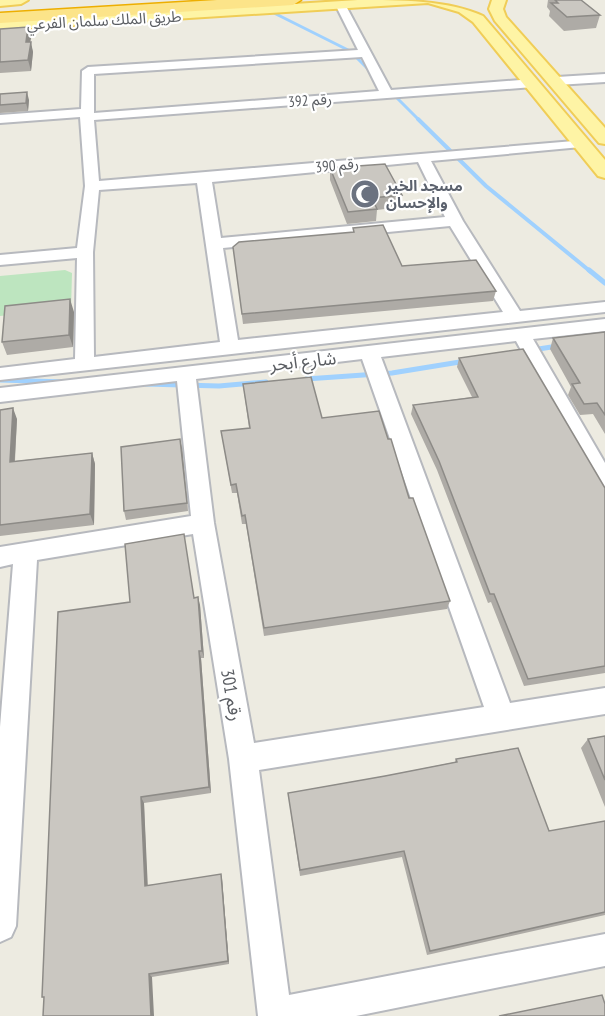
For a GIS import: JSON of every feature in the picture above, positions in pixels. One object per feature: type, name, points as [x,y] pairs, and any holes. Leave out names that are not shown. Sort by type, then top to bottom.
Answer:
[{"type":"highway","points":[[0,7],[118,0]]},
{"type":"highway","points":[[0,18],[293,0]]},
{"type":"main road","points":[[0,2],[21,0]]},
{"type":"main road","points":[[166,16],[315,0]]},
{"type":"main road","name":"طريق الملك سلمان الفرعي","points":[[0,26],[424,0]]},
{"type":"main road","points":[[433,0],[464,9],[478,19],[605,172]]},
{"type":"main road","points":[[499,0],[496,9],[500,18],[605,139]]},
{"type":"main road","points":[[478,19],[476,14],[484,10],[500,18]]},
{"type":"street","points":[[341,6],[387,94]]},
{"type":"street","points":[[84,364],[85,252],[92,186],[87,115],[88,71],[365,53]]},
{"type":"street","points":[[557,81],[605,78]]},
{"type":"street","name":"رقم 392","points":[[0,119],[87,115],[532,83]]},
{"type":"street","name":"رقم 390","points":[[92,186],[204,178],[581,143]]},
{"type":"street","points":[[422,157],[454,221],[517,325],[605,482]]},
{"type":"street","points":[[204,178],[230,347]]},
{"type":"street","points":[[214,244],[454,221]]},
{"type":"street","points":[[0,260],[85,252]]},
{"type":"street","name":"شارع أبحر","points":[[0,395],[370,354],[605,307]]},
{"type":"street","name":"شارع أبحر","points":[[0,374],[230,347],[517,325],[605,325]]},
{"type":"street","points":[[370,354],[501,716]]},
{"type":"street","name":"رقم 301","points":[[186,374],[203,523],[243,759],[275,1016]]},
{"type":"street","points":[[0,926],[13,555],[203,523]]},
{"type":"street","points":[[243,759],[605,700]]},
{"type":"street","points":[[275,1016],[605,950]]},
{"type":"green space","points":[[65,270],[72,273],[71,309],[0,316],[0,276]]},
{"type":"building","points":[[555,0],[581,0],[600,15],[567,17],[551,3],[558,3]]},
{"type":"building","points":[[28,27],[26,42],[31,42],[28,60],[0,62],[0,29]]},
{"type":"building","points":[[27,92],[26,103],[0,105],[0,94]]},
{"type":"building","name":"مسجد الخير والإحسان","points":[[385,164],[402,195],[372,198],[377,209],[348,212],[330,168]]},
{"type":"building","points":[[383,225],[402,266],[476,260],[496,291],[242,314],[233,247],[239,242],[354,232],[353,228]]},
{"type":"building","points":[[70,299],[69,335],[2,342],[5,306]]},
{"type":"building","points":[[605,332],[605,415],[597,403],[584,404],[572,384],[580,383],[553,338]]},
{"type":"building","points":[[523,349],[605,488],[605,666],[528,679],[494,594],[490,594],[439,461],[413,405],[478,397],[459,358]]},
{"type":"building","points":[[311,377],[322,418],[379,411],[388,439],[391,439],[409,498],[413,498],[450,601],[264,628],[245,515],[242,516],[236,484],[231,485],[221,431],[250,428],[243,384]]},
{"type":"building","points":[[13,408],[10,462],[92,453],[90,514],[0,525],[0,410]]},
{"type":"building","points":[[180,439],[187,503],[124,511],[121,447]]},
{"type":"building","points":[[184,534],[194,598],[198,597],[202,651],[199,651],[209,787],[141,797],[145,886],[221,874],[228,961],[149,974],[151,1016],[43,1016],[58,612],[130,602],[125,544]]},
{"type":"building","points":[[605,736],[605,780],[588,739]]},
{"type":"building","points":[[518,748],[549,831],[605,821],[605,912],[430,951],[404,851],[300,870],[288,793],[457,762],[456,759]]},
{"type":"building","points":[[602,995],[605,1016],[499,1016]]},
{"type":"waterway","points":[[274,13],[350,51],[372,73]]},
{"type":"waterway","points":[[392,93],[418,119]]},
{"type":"waterway","points":[[418,119],[486,186],[591,272]]},
{"type":"waterway","points":[[589,270],[605,283]]},
{"type":"waterway","points":[[532,350],[558,346]]},
{"type":"waterway","points":[[306,379],[392,373],[466,361]]},
{"type":"waterway","points":[[0,380],[65,382]]},
{"type":"waterway","points":[[145,384],[219,386],[266,382]]},
{"type":"place","name":"مسجد الخير والإحسان","points":[[365,194]]}]
